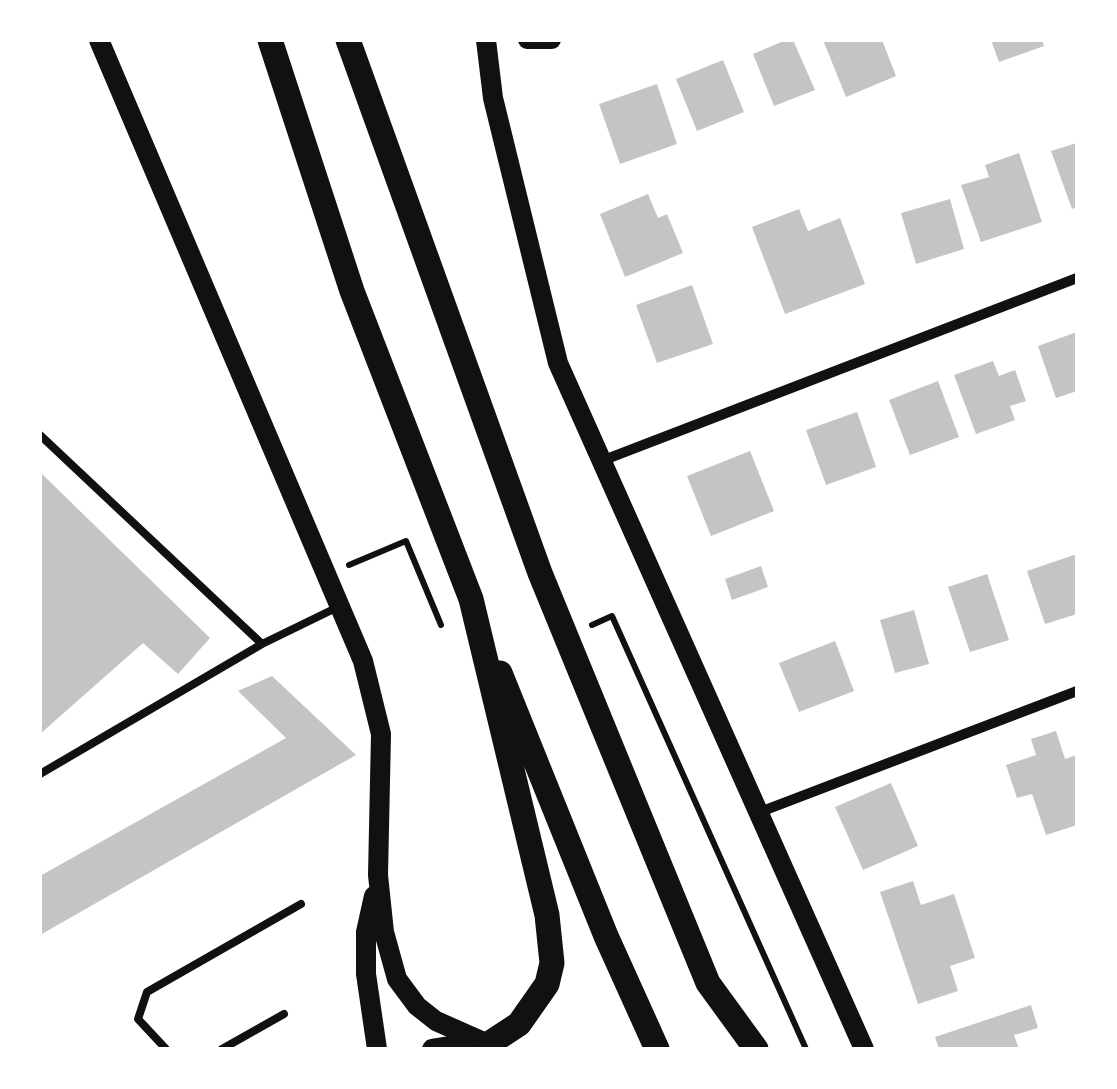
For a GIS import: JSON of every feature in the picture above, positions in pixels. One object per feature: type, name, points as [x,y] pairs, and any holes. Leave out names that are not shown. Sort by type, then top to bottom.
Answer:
[{"type":"main road","points":[[99,40],[362,661],[381,734],[378,875],[384,932],[397,979],[426,1014],[488,1045]]},
{"type":"main road","points":[[270,40],[352,290],[470,599],[606,936],[657,1049]]},
{"type":"main road","points":[[348,40],[540,573],[736,1049]]},
{"type":"main road","points":[[486,40],[493,98],[558,362],[864,1049]]},
{"type":"main road","points":[[432,1049],[488,1045],[505,1036],[535,1006],[550,974],[552,941],[470,599]]},
{"type":"main road","points":[[377,1049],[366,974],[366,932],[378,875]]},
{"type":"main road","points":[[708,983],[756,1049]]},
{"type":"street","points":[[528,40],[552,40]]},
{"type":"street","points":[[604,460],[1077,278]]},
{"type":"street","points":[[760,812],[1077,691]]},
{"type":"lane","points":[[40,435],[262,644]]},
{"type":"lane","points":[[40,774],[262,644],[338,607]]},
{"type":"lane","points":[[166,1049],[138,1018],[147,992],[301,904]]},
{"type":"lane","points":[[222,1049],[284,1014]]},
{"type":"path","points":[[325,575],[406,541],[442,627]]},
{"type":"path","points":[[612,616],[806,1049]]},
{"type":"building","points":[[793,40],[815,90],[774,106],[753,54]]},
{"type":"building","points":[[823,40],[882,40],[896,76],[846,97]]},
{"type":"building","points":[[991,40],[1042,40],[1044,46],[999,62]]},
{"type":"building","points":[[723,60],[744,112],[697,131],[676,79]]},
{"type":"building","points":[[657,84],[677,144],[620,164],[599,104]]},
{"type":"building","points":[[1077,143],[1077,207],[1072,209],[1051,151]]},
{"type":"building","points":[[1019,153],[1042,222],[981,242],[961,185],[989,177],[985,165]]},
{"type":"building","points":[[648,194],[658,218],[667,214],[683,253],[625,277],[600,214]]},
{"type":"building","points":[[950,199],[964,249],[916,264],[901,213]]},
{"type":"building","points":[[799,209],[808,231],[840,218],[865,284],[785,314],[752,227]]},
{"type":"building","points":[[692,285],[713,344],[657,363],[636,305]]},
{"type":"building","points":[[1077,332],[1077,391],[1056,398],[1038,346]]},
{"type":"building","points":[[993,361],[999,376],[1015,370],[1026,401],[1010,406],[1015,420],[976,434],[954,375]]},
{"type":"building","points":[[938,381],[959,437],[910,455],[889,400]]},
{"type":"building","points":[[857,412],[876,467],[826,485],[806,430]]},
{"type":"building","points":[[750,451],[774,511],[711,536],[687,476]]},
{"type":"building","points":[[40,472],[210,638],[178,674],[143,643],[40,734]]},
{"type":"building","points":[[1077,554],[1077,614],[1045,624],[1027,571]]},
{"type":"building","points":[[761,566],[768,587],[732,600],[725,579]]},
{"type":"building","points":[[987,574],[1009,640],[970,652],[948,587]]},
{"type":"building","points":[[914,610],[929,664],[895,673],[880,620]]},
{"type":"building","points":[[835,641],[854,691],[799,712],[779,663]]},
{"type":"building","points":[[272,676],[356,755],[40,935],[40,876],[286,738],[238,691]]},
{"type":"building","points":[[1056,731],[1065,759],[1077,755],[1077,825],[1046,835],[1032,794],[1017,798],[1006,765],[1036,755],[1031,739]]},
{"type":"building","points":[[891,783],[918,846],[863,870],[835,807]]},
{"type":"building","points":[[913,881],[921,905],[954,894],[975,958],[950,966],[958,991],[918,1004],[880,892]]},
{"type":"building","points":[[1031,1005],[1038,1028],[1014,1035],[1019,1049],[939,1049],[935,1037]]}]
